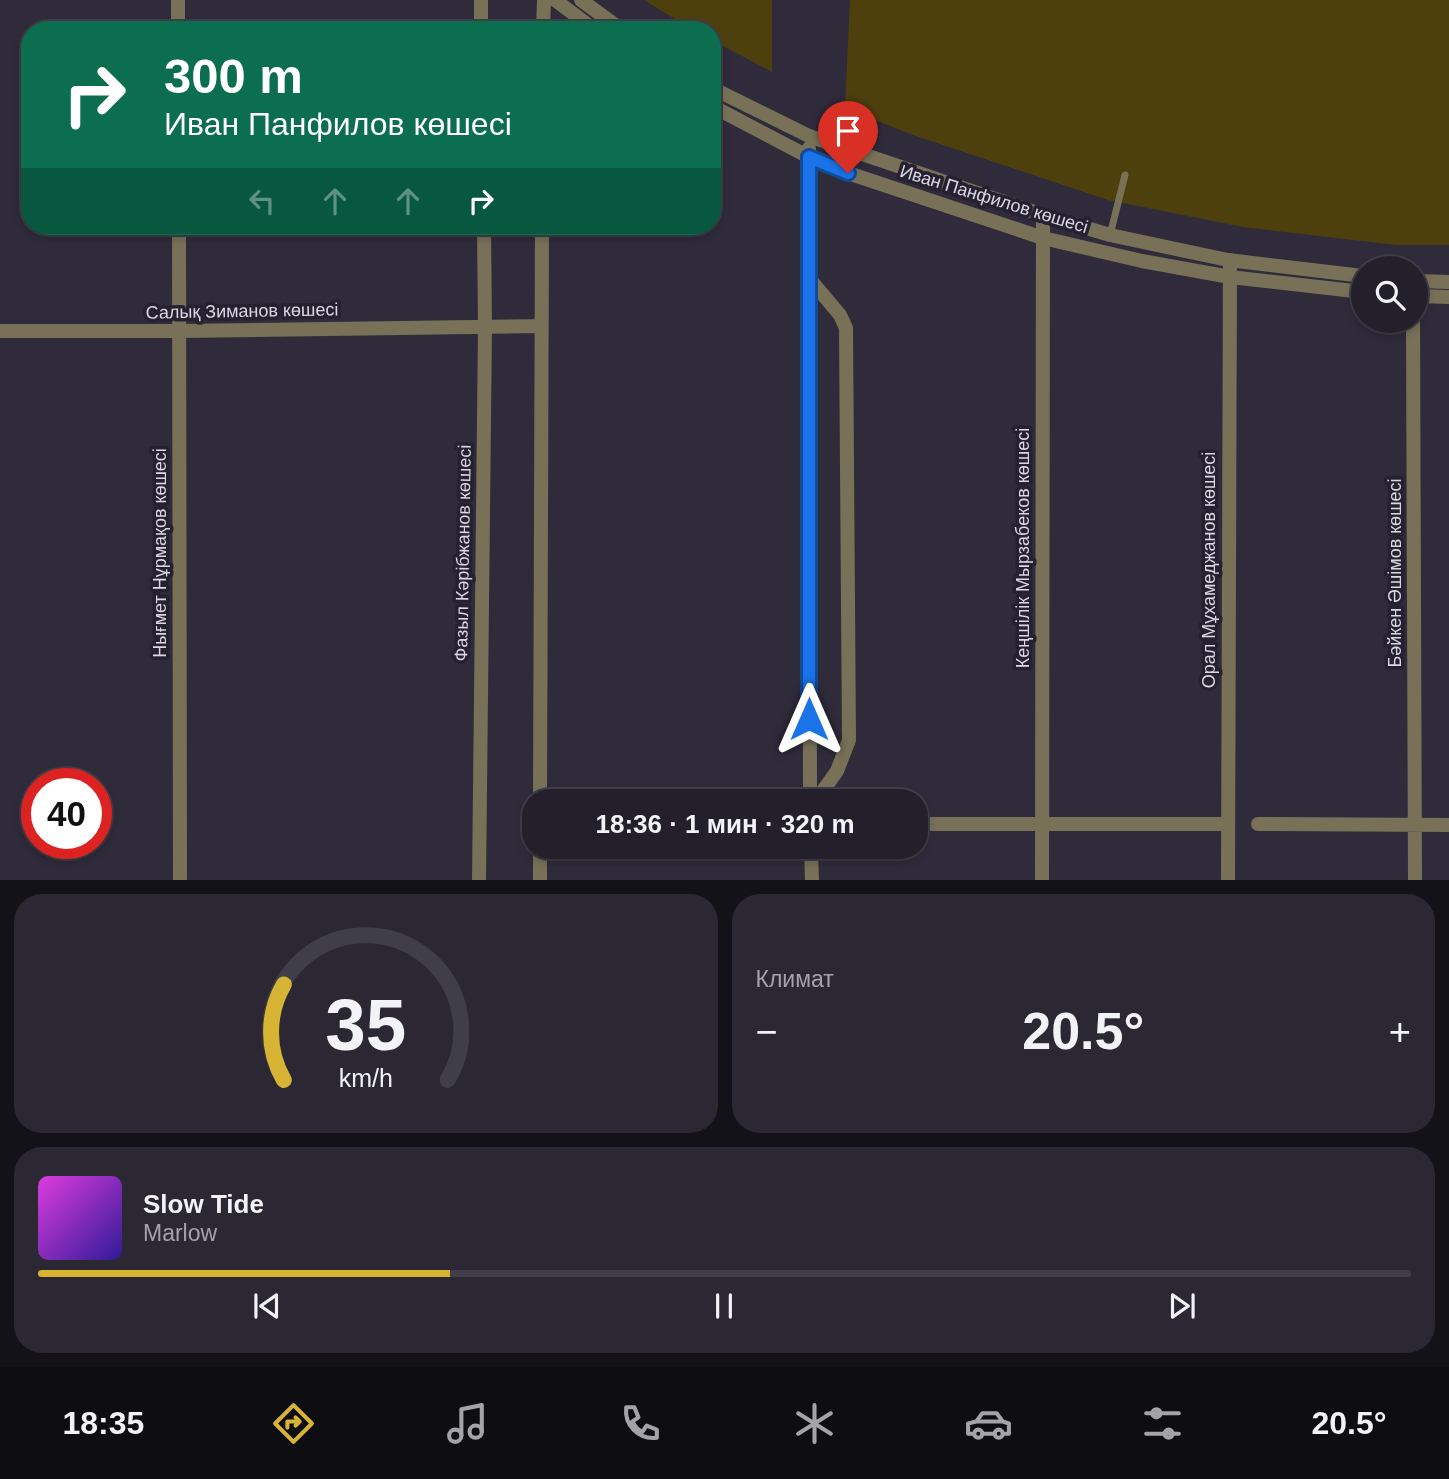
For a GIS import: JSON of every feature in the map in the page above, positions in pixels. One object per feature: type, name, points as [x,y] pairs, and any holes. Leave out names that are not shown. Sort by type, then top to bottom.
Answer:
[{"type":"street","points":[[178,0],[178,21]]},
{"type":"street","points":[[481,0],[481,21]]},
{"type":"street","points":[[543,21],[544,0]]},
{"type":"street","points":[[555,0],[583,21]]},
{"type":"street","points":[[581,0],[610,21]]},
{"type":"street","name":"Иван Панфилов көшесі","points":[[721,92],[809,136],[1110,235],[1230,260],[1351,275]]},
{"type":"street","name":"Иван Панфилов көшесі","points":[[721,111],[809,157],[848,173],[1043,238],[1142,261],[1230,277],[1351,291]]},
{"type":"street","points":[[809,136],[812,789]]},
{"type":"street","name":"Кеңшілік Мырзабеков көшесі","points":[[1042,880],[1043,215]]},
{"type":"street","name":"Нығмет Нұрмақов көшесі","points":[[179,235],[180,880]]},
{"type":"street","name":"Фазыл Кәрібжанов көшесі","points":[[479,880],[484,235]]},
{"type":"street","points":[[540,789],[541,235]]},
{"type":"street","name":"Орал Мұхамеджанов көшесі","points":[[1228,880],[1230,260]]},
{"type":"street","points":[[808,276],[841,315],[846,328],[849,740],[837,771],[822,789]]},
{"type":"street","points":[[1428,281],[1449,282]]},
{"type":"street","points":[[1428,296],[1449,297]]},
{"type":"street","name":"Салық Зиманов көшесі","points":[[0,331],[541,326]]},
{"type":"street","name":"Бәйкен Әшімов көшесі","points":[[1413,333],[1415,880]]},
{"type":"street","points":[[928,824],[1228,824]]},
{"type":"street","points":[[1258,824],[1449,825]]},
{"type":"street","points":[[540,859],[540,880]]},
{"type":"street","points":[[811,859],[811,880]]},
{"type":"lane","points":[[1110,235],[1125,175]]},
{"type":"shaded area","points":[[644,0],[772,0],[772,72],[721,45],[721,21],[678,21]]},
{"type":"shaded area","points":[[850,0],[1449,0],[1449,245],[1396,245],[1243,227],[1108,200],[913,135],[845,108]]},
{"type":"route","points":[[809,719],[809,157],[848,173]]}]
